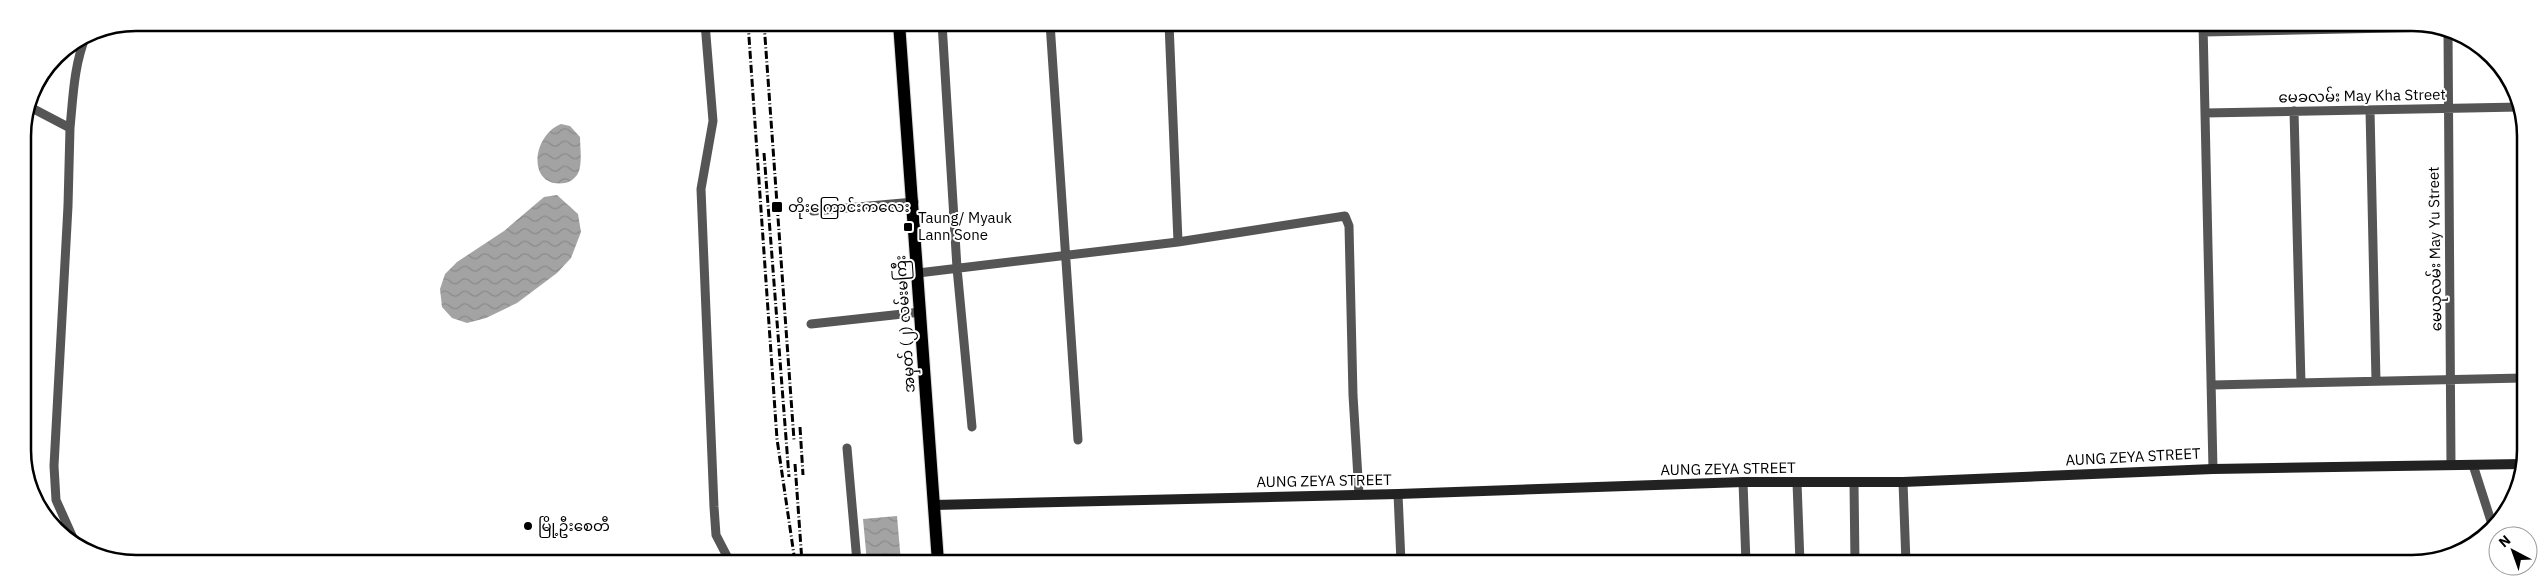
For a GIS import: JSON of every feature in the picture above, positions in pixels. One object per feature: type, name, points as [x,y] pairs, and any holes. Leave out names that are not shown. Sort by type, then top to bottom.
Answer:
[{"type":"main road","name":"အမှတ် (၂) လမ်းမကြီး","points":[[900,31],[914,202],[938,555]]},
{"type":"street","points":[[706,31],[713,121],[700,189],[716,535],[726,555]]},
{"type":"street","points":[[942,31],[957,268],[972,427]]},
{"type":"street","points":[[1051,31],[1078,440]]},
{"type":"street","points":[[1169,31],[1178,242]]},
{"type":"street","points":[[2203,31],[2213,469]]},
{"type":"street","name":"မေယုလမ်း May Yu Street","points":[[2448,38],[2451,465]]},
{"type":"street","points":[[70,531],[56,500],[54,466],[68,206],[70,128],[74,86],[82,46]]},
{"type":"street","name":"မေခလမ်း May Kha Street","points":[[2205,113],[2512,107]]},
{"type":"street","points":[[35,110],[70,128]]},
{"type":"street","points":[[2370,110],[2376,382]]},
{"type":"street","points":[[2294,111],[2301,383]]},
{"type":"street","points":[[813,212],[914,202]]},
{"type":"street","points":[[918,273],[1178,242],[1345,216],[1348,219],[1353,395],[1359,495]]},
{"type":"street","points":[[812,324],[921,312]]},
{"type":"street","points":[[2212,385],[2517,378]]},
{"type":"street","points":[[848,448],[856,555]]},
{"type":"street","name":"AUNG ZEYA STREET","points":[[934,505],[1398,494],[1743,482],[1854,484],[2213,469],[2516,464]]},
{"type":"street","points":[[2473,465],[2491,519]]},
{"type":"street","points":[[1743,482],[1746,555]]},
{"type":"street","points":[[1797,482],[1800,555]]},
{"type":"street","points":[[1903,482],[1906,555]]},
{"type":"street","points":[[1854,484],[1856,555]]},
{"type":"street","points":[[1398,494],[1401,555]]},
{"type":"water","points":[[561,124],[570,126],[580,137],[580,167],[577,175],[570,181],[553,183],[544,178],[539,170],[539,150],[551,130]]},
{"type":"water","points":[[557,195],[578,214],[581,232],[571,258],[557,273],[517,303],[486,318],[467,323],[452,318],[442,307],[440,289],[445,274],[457,262],[504,231],[544,197]]},
{"type":"water","points":[[897,516],[900,555],[866,555],[863,519]]},
{"type":"railway","points":[[749,31],[777,439],[794,555]]},
{"type":"railway","points":[[765,31],[794,440]]},
{"type":"railway","points":[[764,153],[789,477]]},
{"type":"railway","points":[[800,427],[803,475]]},
{"type":"railway","points":[[795,464],[802,555]]},
{"type":"place","name":"တိုးကြောင်းကလေး","points":[[777,207]]},
{"type":"place","name":"Taung/ Myauk Lann Sone","points":[[908,227]]},
{"type":"place","name":"မြို့ဦးစေတီ","points":[[528,526]]}]
